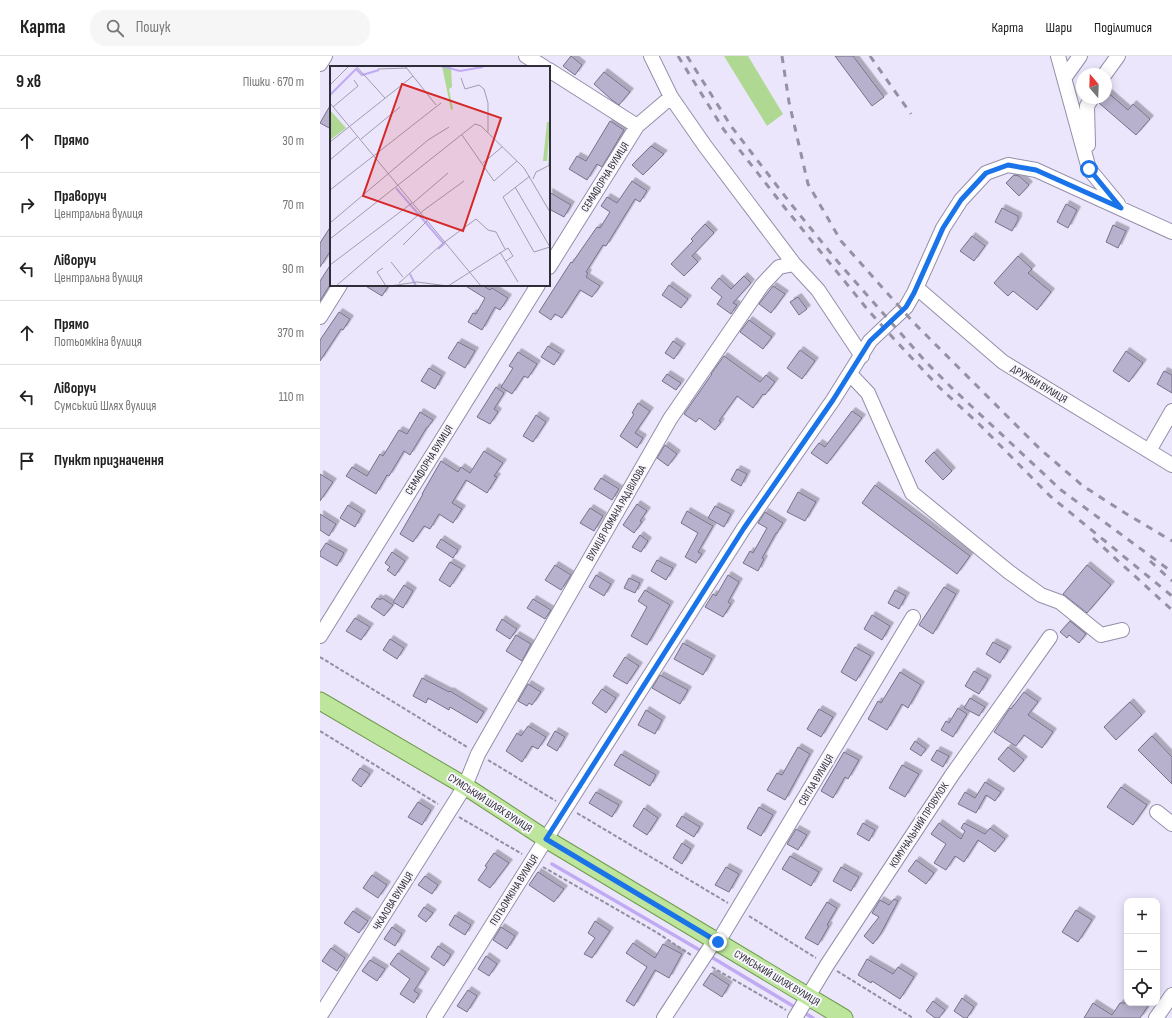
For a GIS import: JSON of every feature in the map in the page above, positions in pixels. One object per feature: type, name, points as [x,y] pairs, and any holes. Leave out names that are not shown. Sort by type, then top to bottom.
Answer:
[{"type":"main road","name":"СУМСЬКИЙ ШЛЯХ ВУЛИЦЯ","points":[[320,701],[465,786],[546,839],[844,1018]]},
{"type":"street","points":[[320,64],[325,56]]},
{"type":"street","points":[[526,56],[542,66]]},
{"type":"street","points":[[651,56],[671,97],[705,146],[794,264],[818,290],[862,356]]},
{"type":"street","points":[[1062,67],[1070,56]]},
{"type":"street","points":[[1062,67],[1080,56]]},
{"type":"street","points":[[1109,68],[1118,56]]},
{"type":"street","points":[[1062,67],[1089,169],[1121,208]]},
{"type":"street","points":[[550,71],[637,126]]},
{"type":"street","name":"СЕМАФОРНА ВУЛИЦЯ","points":[[550,265],[637,126],[671,97]]},
{"type":"street","points":[[1088,104],[1087,106],[1089,169]]},
{"type":"street","name":"ПОТЬОМКІНА ВУЛИЦЯ","points":[[434,1018],[532,860],[744,528],[833,400],[870,341],[906,307],[917,288],[943,228],[961,200],[986,173],[1008,165],[1036,170],[1172,232]]},
{"type":"street","name":"ВУЛИЦЯ РОМАНА РАДІВІЛОВА","points":[[465,786],[478,754],[670,419],[762,285],[779,267],[794,264]]},
{"type":"street","points":[[320,317],[339,286]]},
{"type":"street","name":"СЕМАФОРНА ВУЛИЦЯ","points":[[320,636],[537,286]]},
{"type":"street","name":"ДРУЖБИ ВУЛИЦЯ","points":[[917,288],[1003,362],[1172,465]]},
{"type":"street","points":[[850,374],[868,393],[912,493],[1009,572],[1041,595],[1060,602],[1101,635],[1122,630]]},
{"type":"street","points":[[1149,451],[1172,412]]},
{"type":"street","name":"СВІТЛА ВУЛИЦЯ","points":[[664,1018],[738,910],[913,617]]},
{"type":"street","name":"КОМУНАЛЬНИЙ ПРОВУЛОК","points":[[796,1017],[827,965],[952,774],[1050,637]]},
{"type":"street","name":"ЧКАЛОВА ВУЛИЦЯ","points":[[320,1016],[465,786]]},
{"type":"street","points":[[1157,812],[1172,824]]},
{"type":"street","points":[[1156,1018],[1172,995]]},
{"type":"path","points":[[320,656],[478,754],[738,910],[913,1018]]},
{"type":"path","points":[[320,731],[449,811],[656,932],[702,962],[796,1017]]},
{"type":"green space","points":[[724,56],[748,56],[783,114],[767,126]]},
{"type":"building","points":[[571,56],[582,65],[575,75],[563,66]]},
{"type":"building","points":[[835,56],[853,56],[884,97],[872,106]]},
{"type":"building","points":[[604,72],[630,92],[619,105],[594,84]]},
{"type":"building","points":[[1112,96],[1128,110],[1133,104],[1150,119],[1136,135],[1100,104],[1112,104]]},
{"type":"building","points":[[330,106],[330,128],[320,123]]},
{"type":"building","points":[[610,121],[624,130],[602,167],[597,164],[587,180],[569,169],[577,156],[586,161]]},
{"type":"building","points":[[651,146],[664,154],[643,175],[632,165]]},
{"type":"building","points":[[1014,175],[1019,176],[1029,185],[1019,196],[1006,183]]},
{"type":"building","points":[[632,181],[647,191],[640,202],[635,199],[606,246],[603,245],[586,272],[588,273],[586,277],[600,286],[592,297],[580,290],[562,318],[555,314],[551,320],[539,312],[571,262],[572,263],[597,227],[600,228],[610,212],[601,206],[607,197],[617,203]]},
{"type":"building","points":[[550,193],[571,205],[564,217],[550,210]]},
{"type":"building","points":[[1066,204],[1077,210],[1068,228],[1057,222]]},
{"type":"building","points":[[1002,208],[1018,216],[1018,220],[1012,231],[995,222]]},
{"type":"building","points":[[705,224],[714,233],[692,256],[698,262],[684,276],[671,264],[693,241],[691,239]]},
{"type":"building","points":[[1113,225],[1126,231],[1118,248],[1106,242]]},
{"type":"building","points":[[330,228],[330,252],[320,267],[320,243]]},
{"type":"building","points":[[972,236],[985,246],[974,261],[960,251]]},
{"type":"building","points":[[1018,256],[1032,269],[1028,273],[1051,292],[1037,310],[1013,291],[1008,296],[994,283]]},
{"type":"building","points":[[330,266],[330,285],[320,301],[320,281]]},
{"type":"building","points":[[744,276],[751,283],[733,303],[737,305],[731,314],[717,304],[722,297],[711,288],[719,278],[731,289]]},
{"type":"building","points":[[669,285],[688,299],[681,308],[662,295]]},
{"type":"building","points":[[366,286],[388,286],[382,296]]},
{"type":"building","points":[[466,286],[484,286],[490,290],[492,288],[508,298],[500,310],[495,307],[482,330],[468,322],[473,313],[476,314],[485,298]]},
{"type":"building","points":[[773,286],[785,294],[771,313],[759,304]]},
{"type":"building","points":[[798,297],[807,309],[799,315],[790,302]]},
{"type":"building","points":[[339,312],[350,319],[343,330],[341,329],[320,361],[320,340]]},
{"type":"building","points":[[749,320],[772,337],[763,349],[740,332]]},
{"type":"building","points":[[673,341],[682,347],[674,359],[665,353]]},
{"type":"building","points":[[458,342],[475,351],[465,368],[448,358]]},
{"type":"building","points":[[548,346],[561,354],[554,365],[541,357]]},
{"type":"building","points":[[800,350],[815,361],[802,379],[787,368]]},
{"type":"building","points":[[1126,351],[1143,363],[1129,382],[1113,371]]},
{"type":"building","points":[[518,352],[537,364],[528,378],[524,376],[512,394],[501,387],[513,368],[509,366]]},
{"type":"building","points":[[724,356],[760,382],[766,375],[775,382],[765,395],[763,394],[753,408],[737,396],[719,421],[721,422],[715,430],[699,418],[696,422],[684,414]]},
{"type":"building","points":[[429,368],[442,376],[435,389],[421,381]]},
{"type":"building","points":[[1164,371],[1172,375],[1172,393],[1157,384]]},
{"type":"building","points":[[667,374],[681,383],[676,390],[662,381]]},
{"type":"building","points":[[496,387],[504,393],[494,409],[498,412],[490,424],[477,417]]},
{"type":"building","points":[[638,403],[650,411],[635,433],[643,438],[637,448],[620,436],[634,414],[632,413]]},
{"type":"building","points":[[852,411],[862,418],[827,464],[811,453],[819,443],[825,447]]},
{"type":"building","points":[[420,412],[433,420],[410,455],[404,451],[376,494],[346,476],[352,467],[367,476],[380,454],[383,456],[399,430],[407,434]]},
{"type":"building","points":[[536,415],[546,422],[533,442],[523,436]]},
{"type":"building","points":[[665,445],[677,454],[668,466],[657,458]]},
{"type":"building","points":[[484,451],[503,463],[494,476],[497,477],[487,493],[466,480],[452,503],[462,509],[453,523],[439,514],[430,529],[424,526],[413,542],[400,534],[441,461],[458,472],[461,467],[470,473]]},
{"type":"building","points":[[934,452],[952,471],[943,480],[925,461]]},
{"type":"building","points":[[737,469],[747,474],[741,486],[731,480]]},
{"type":"building","points":[[320,474],[333,482],[320,501]]},
{"type":"building","points":[[601,478],[619,489],[612,500],[594,489]]},
{"type":"building","points":[[875,485],[970,556],[957,574],[862,503]]},
{"type":"building","points":[[798,492],[816,502],[805,521],[787,512]]},
{"type":"building","points":[[637,504],[647,511],[640,521],[642,522],[634,533],[623,525]]},
{"type":"building","points":[[348,505],[362,514],[355,527],[340,518]]},
{"type":"building","points":[[715,506],[731,514],[724,527],[708,518]]},
{"type":"building","points":[[590,508],[603,516],[594,531],[580,523]]},
{"type":"building","points":[[687,511],[713,526],[698,552],[702,554],[696,563],[685,557],[698,533],[681,523]]},
{"type":"building","points":[[765,512],[783,523],[762,558],[764,559],[758,571],[743,563],[750,551],[753,553],[767,528],[758,523]]},
{"type":"building","points":[[320,514],[336,524],[329,536],[320,530]]},
{"type":"building","points":[[640,535],[648,541],[641,552],[632,547]]},
{"type":"building","points":[[441,539],[458,550],[453,558],[436,547]]},
{"type":"building","points":[[326,543],[344,553],[337,566],[320,556],[320,552]]},
{"type":"building","points":[[392,552],[405,561],[395,576],[387,570],[390,567],[385,563]]},
{"type":"building","points":[[657,560],[673,568],[666,580],[651,571]]},
{"type":"building","points":[[450,562],[462,569],[450,587],[439,580]]},
{"type":"building","points":[[555,565],[571,575],[561,590],[545,580]]},
{"type":"building","points":[[1087,565],[1111,585],[1087,613],[1063,594]]},
{"type":"building","points":[[596,575],[611,584],[604,596],[589,587]]},
{"type":"building","points":[[728,575],[739,582],[728,602],[731,604],[723,617],[705,607],[713,594],[716,596]]},
{"type":"building","points":[[629,578],[640,583],[635,593],[624,588]]},
{"type":"building","points":[[404,585],[413,591],[403,608],[393,602]]},
{"type":"building","points":[[944,587],[956,594],[933,634],[919,625]]},
{"type":"building","points":[[645,590],[670,605],[647,645],[631,636],[647,607],[638,601]]},
{"type":"building","points":[[895,590],[906,596],[899,609],[888,603]]},
{"type":"building","points":[[377,598],[380,600],[382,598],[393,605],[384,616],[371,607]]},
{"type":"building","points":[[533,599],[551,610],[545,619],[527,608]]},
{"type":"building","points":[[872,615],[890,626],[882,640],[864,629]]},
{"type":"building","points":[[355,618],[370,627],[361,640],[346,631]]},
{"type":"building","points":[[502,619],[517,629],[510,639],[496,630]]},
{"type":"building","points":[[1070,621],[1086,634],[1079,643],[1069,635],[1067,638],[1060,632]]},
{"type":"building","points":[[516,635],[531,644],[522,661],[506,651]]},
{"type":"building","points":[[390,639],[404,648],[397,659],[383,650]]},
{"type":"building","points":[[993,642],[1008,650],[1000,663],[986,654]]},
{"type":"building","points":[[683,643],[712,659],[703,675],[674,659]]},
{"type":"building","points":[[855,647],[871,656],[856,681],[841,672]]},
{"type":"building","points":[[625,657],[639,666],[627,684],[613,676]]},
{"type":"building","points":[[974,671],[988,679],[979,694],[965,686]]},
{"type":"building","points":[[900,672],[921,685],[908,708],[902,704],[887,730],[868,719],[878,701],[881,703]]},
{"type":"building","points":[[660,675],[688,690],[680,704],[652,688]]},
{"type":"building","points":[[422,678],[449,692],[450,691],[484,712],[477,723],[450,707],[449,710],[428,698],[426,703],[413,696]]},
{"type":"building","points":[[528,684],[541,692],[532,705],[529,703],[527,706],[518,701]]},
{"type":"building","points":[[602,689],[616,698],[606,713],[592,703]]},
{"type":"building","points":[[1024,692],[1038,702],[1028,715],[1053,732],[1042,748],[1024,735],[1016,746],[994,732],[1010,708],[1011,709]]},
{"type":"building","points":[[970,698],[985,707],[979,716],[964,708]]},
{"type":"building","points":[[1130,702],[1142,715],[1116,740],[1104,727]]},
{"type":"building","points":[[958,708],[967,714],[953,737],[941,730],[946,721],[949,723]]},
{"type":"building","points":[[819,709],[833,717],[821,737],[807,729]]},
{"type":"building","points":[[646,710],[662,720],[655,734],[638,725]]},
{"type":"building","points":[[528,726],[546,737],[538,749],[532,746],[522,762],[506,751],[517,733],[521,736]]},
{"type":"building","points":[[555,731],[565,737],[557,751],[547,745]]},
{"type":"building","points":[[1152,736],[1172,757],[1172,784],[1138,750]]},
{"type":"building","points":[[915,741],[926,749],[921,756],[910,749]]},
{"type":"building","points":[[798,747],[810,754],[785,800],[767,790],[777,773],[782,775]]},
{"type":"building","points":[[1008,747],[1024,760],[1014,772],[998,759]]},
{"type":"building","points":[[937,750],[949,756],[943,767],[931,760]]},
{"type":"building","points":[[844,752],[859,760],[848,779],[845,777],[833,798],[821,791]]},
{"type":"building","points":[[621,754],[656,775],[650,786],[614,765]]},
{"type":"building","points":[[902,765],[919,774],[905,797],[889,788]]},
{"type":"building","points":[[360,768],[370,774],[361,787],[352,780]]},
{"type":"building","points":[[985,782],[1001,792],[995,801],[986,795],[976,813],[958,804],[965,792],[975,798]]},
{"type":"building","points":[[1121,787],[1147,805],[1133,825],[1107,807]]},
{"type":"building","points":[[596,792],[619,805],[612,817],[589,803]]},
{"type":"building","points":[[418,802],[431,810],[422,825],[408,817]]},
{"type":"building","points":[[759,807],[773,815],[761,836],[747,828]]},
{"type":"building","points":[[644,808],[658,818],[647,835],[633,826]]},
{"type":"building","points":[[682,816],[700,827],[694,837],[676,826]]},
{"type":"building","points":[[863,823],[875,830],[869,841],[857,834]]},
{"type":"building","points":[[939,823],[961,839],[965,831],[961,828],[964,823],[985,834],[990,828],[1005,839],[995,852],[978,840],[964,862],[955,856],[946,870],[934,863],[946,844],[931,834]]},
{"type":"building","points":[[796,829],[807,835],[798,850],[787,844]]},
{"type":"building","points":[[682,843],[691,849],[682,864],[673,858]]},
{"type":"building","points":[[494,853],[509,863],[490,888],[478,880]]},
{"type":"building","points":[[790,856],[819,872],[811,886],[782,869]]},
{"type":"building","points":[[916,860],[934,873],[926,884],[908,871]]},
{"type":"building","points":[[726,867],[739,874],[729,892],[715,885]]},
{"type":"building","points":[[841,867],[859,877],[851,891],[833,881]]},
{"type":"building","points":[[538,872],[564,889],[554,902],[529,885]]},
{"type":"building","points":[[372,875],[387,885],[378,898],[363,888]]},
{"type":"building","points":[[425,876],[438,885],[432,894],[418,885]]},
{"type":"building","points":[[894,899],[898,901],[880,935],[873,944],[864,936],[879,917],[872,913],[880,900],[889,905]]},
{"type":"building","points":[[827,902],[837,908],[818,945],[805,938]]},
{"type":"building","points":[[424,907],[433,913],[426,922],[418,916]]},
{"type":"building","points":[[1076,910],[1092,920],[1078,942],[1062,932]]},
{"type":"building","points":[[353,911],[368,921],[359,933],[344,923]]},
{"type":"building","points":[[455,915],[471,925],[465,935],[449,925]]},
{"type":"building","points":[[595,921],[610,931],[592,958],[584,954],[595,938],[588,933]]},
{"type":"building","points":[[392,927],[402,934],[395,946],[384,939]]},
{"type":"building","points":[[501,927],[515,936],[507,949],[493,940]]},
{"type":"building","points":[[633,943],[655,958],[663,944],[682,954],[669,978],[655,970],[634,1006],[626,1001],[647,967],[626,953]]},
{"type":"building","points":[[438,946],[451,955],[444,966],[431,957]]},
{"type":"building","points":[[331,948],[345,958],[337,971],[322,961]]},
{"type":"building","points":[[398,953],[426,972],[414,991],[419,994],[414,1003],[400,994],[410,979],[390,964]]},
{"type":"building","points":[[486,956],[497,964],[489,976],[478,969]]},
{"type":"building","points":[[867,959],[893,974],[898,967],[914,977],[900,999],[872,981],[871,983],[858,975]]},
{"type":"building","points":[[370,960],[385,969],[377,981],[362,971]]},
{"type":"building","points":[[711,973],[729,985],[722,997],[703,985]]},
{"type":"building","points":[[468,990],[477,996],[467,1012],[457,1006]]},
{"type":"building","points":[[962,998],[974,1007],[967,1018],[964,1018],[954,1011]]},
{"type":"building","points":[[933,1001],[945,1010],[939,1018],[935,1018],[926,1011]]},
{"type":"building","points":[[1093,1003],[1112,1015],[1120,1003],[1124,1003],[1124,1006],[1148,1006],[1140,1018],[1084,1018]]},
{"type":"waterway","points":[[552,864],[703,952]]},
{"type":"waterway","points":[[708,955],[798,1009]]},
{"type":"waterway","points":[[803,1012],[813,1018]]},
{"type":"railway","points":[[678,56],[724,130],[785,208],[868,310],[894,339],[940,388],[980,425],[1050,496],[1172,596]]},
{"type":"railway","points":[[687,56],[731,126],[791,204],[838,262],[925,361],[1061,490],[1172,572]]},
{"type":"railway","points":[[782,56],[789,102],[808,184],[841,241],[913,322],[1040,449],[1083,486],[1172,541]]},
{"type":"railway","points":[[870,56],[911,114]]},
{"type":"railway","points":[[1093,538],[1172,610]]},
{"type":"railway","points":[[1150,561],[1172,581]]},
{"type":"route","points":[[718,942],[546,839],[744,528],[833,400],[870,341],[906,307],[914,293],[943,228],[961,200],[986,173],[1008,165],[1036,170],[1121,208],[1089,169]]}]
